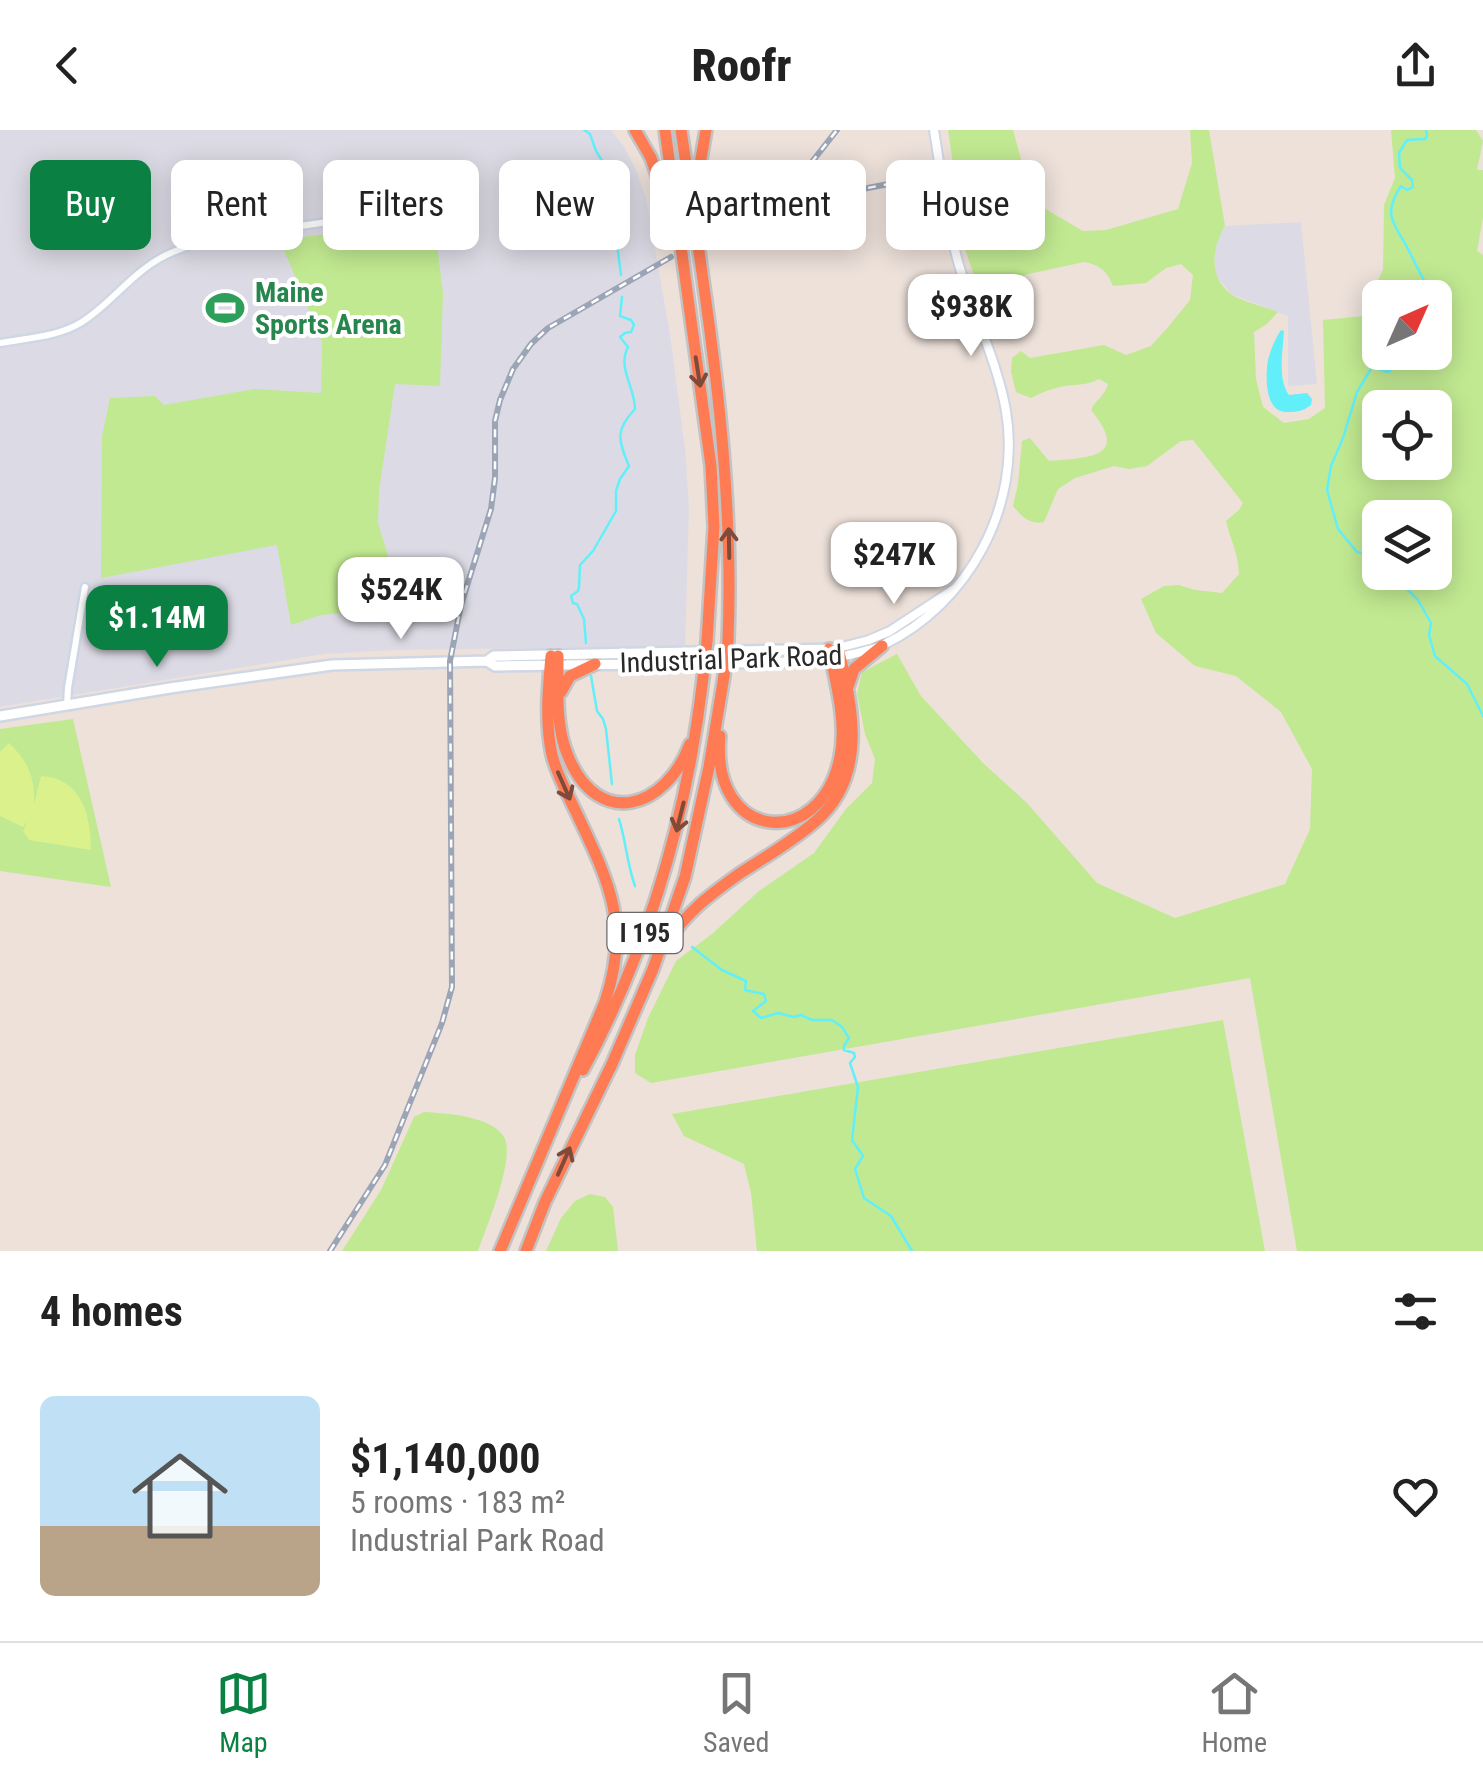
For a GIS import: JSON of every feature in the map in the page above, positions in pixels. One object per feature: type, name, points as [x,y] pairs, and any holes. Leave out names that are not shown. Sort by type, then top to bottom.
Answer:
[{"type":"highway","points":[[634,130],[651,158],[666,197],[684,276]]},
{"type":"highway","points":[[665,130],[684,276]]},
{"type":"highway","points":[[681,130],[686,160]]},
{"type":"highway","points":[[700,160],[706,130]]},
{"type":"highway","name":"I 195","points":[[526,1251],[653,968],[686,877],[709,767],[728,640],[730,554],[717,379],[700,250]]},
{"type":"highway","name":"I 195","points":[[500,1251],[550,1131],[592,1054],[645,934],[694,754],[707,641],[714,527],[712,466],[684,276]]},
{"type":"highway","points":[[848,696],[854,669],[882,646]]},
{"type":"highway","points":[[724,676],[719,746],[724,783],[734,802],[754,818],[788,821],[803,815],[820,800],[838,764],[842,730],[835,653]]},
{"type":"highway","points":[[653,968],[672,934],[701,902],[815,822],[830,806],[842,785],[852,753],[854,723],[835,653]]},
{"type":"highway","points":[[554,661],[563,742],[577,774],[599,796],[618,802],[640,800],[664,787],[680,765],[698,721]]},
{"type":"highway","points":[[550,1131],[605,1002],[614,970],[617,936],[606,877],[552,753],[548,710],[554,661]]},
{"type":"highway","points":[[559,706],[567,680],[595,664]]},
{"type":"main road","name":"Industrial Park Road","points":[[554,661],[835,653]]},
{"type":"main road","name":"Industrial Park Road","points":[[0,716],[332,665],[487,661],[494,656],[595,664],[801,662],[835,653]]},
{"type":"street","name":"Industrial Park Road","points":[[835,653],[882,646],[928,618],[948,599],[981,552],[996,521],[1008,472],[1010,442],[1005,406],[958,260],[934,130]]},
{"type":"street","points":[[0,342],[71,328],[139,271],[188,246],[323,223]]},
{"type":"street","points":[[67,704],[85,587]]},
{"type":"street","name":"Industrial Park Road","points":[[835,653],[890,631],[954,589]]},
{"type":"shaded area","points":[[0,130],[611,130],[624,147],[638,174],[646,199],[650,250],[655,250],[670,334],[689,508],[685,646],[324,654],[0,707]]},
{"type":"shaded area","points":[[1301,222],[1317,384],[1288,386],[1288,316],[1231,294],[1216,276],[1214,255],[1225,226]]},
{"type":"green space","points":[[948,130],[1013,130],[1021,160],[952,160]]},
{"type":"green space","points":[[1190,130],[1209,130],[1225,226],[1215,252],[1219,279],[1236,297],[1278,312],[1254,332],[1256,379],[1263,407],[1284,423],[1309,419],[1325,408],[1323,320],[1362,316],[1362,370],[1452,370],[1452,280],[1378,280],[1383,269],[1384,205],[1395,178],[1391,130],[1476,130],[1483,141],[1477,170],[1483,170],[1483,218],[1477,251],[1483,255],[1483,1251],[1297,1251],[1250,978],[651,1083],[635,1073],[635,1055],[648,1018],[676,961],[759,891],[814,853],[846,809],[872,783],[875,759],[857,694],[862,672],[897,654],[921,696],[983,763],[1027,803],[1097,883],[1175,918],[1285,884],[1310,829],[1312,769],[1281,712],[1236,676],[1195,666],[1156,633],[1141,599],[1164,586],[1222,593],[1239,574],[1226,521],[1243,503],[1193,440],[1181,441],[1147,466],[1114,466],[1075,478],[1058,489],[1044,522],[1027,519],[1013,506],[1022,441],[1030,438],[1049,461],[1090,456],[1106,447],[1107,438],[1091,410],[1108,384],[1099,379],[1031,398],[1016,392],[1012,358],[1021,351],[1030,358],[1104,345],[1126,355],[1151,346],[1190,300],[1193,275],[1181,264],[1166,268],[1146,283],[1113,286],[1102,270],[1084,262],[1001,280],[976,281],[965,250],[1045,250],[1045,209],[1083,231],[1106,230],[1178,209],[1192,163]]},
{"type":"green space","points":[[323,234],[323,250],[438,250],[443,294],[440,386],[395,384],[379,491],[378,523],[404,608],[321,615],[291,625],[277,545],[101,578],[102,436],[110,398],[155,396],[164,405],[254,389],[321,393],[322,342],[284,250],[303,250],[303,237]]},
{"type":"green space","points":[[73,719],[111,887],[0,871],[0,729]]},
{"type":"green space","points":[[9,743],[29,770],[34,804],[41,776],[55,778],[75,791],[86,812],[91,850],[29,840],[23,831],[28,821],[23,827],[0,816],[0,752]]},
{"type":"green space","points":[[1223,1020],[1265,1251],[757,1251],[744,1164],[684,1136],[672,1114]]},
{"type":"green space","points":[[424,1112],[479,1120],[504,1137],[507,1147],[503,1176],[478,1251],[342,1251],[381,1190],[414,1117]]},
{"type":"green space","points":[[590,1194],[605,1197],[613,1207],[618,1251],[546,1251],[561,1218],[575,1201]]},
{"type":"water","points":[[1281,330],[1285,388],[1289,395],[1307,393],[1312,399],[1311,405],[1298,411],[1280,411],[1268,393],[1268,360]]},
{"type":"waterway","points":[[584,130],[590,134],[618,186],[615,229],[621,275]]},
{"type":"waterway","points":[[1424,280],[1391,214],[1401,186],[1407,190],[1413,187],[1412,180],[1400,168],[1399,153],[1407,140],[1425,139],[1426,130]]},
{"type":"waterway","points":[[586,643],[584,619],[571,596],[578,591],[580,565],[593,551],[616,511],[616,491],[629,466],[621,429],[635,409],[624,362],[628,347],[620,337],[631,332],[634,325],[620,316],[622,297]]},
{"type":"waterway","points":[[1362,553],[1338,529],[1327,490],[1331,466],[1357,392],[1370,370]]},
{"type":"waterway","points":[[1382,370],[1391,370]]},
{"type":"waterway","points":[[1408,590],[1431,623],[1429,635],[1435,656],[1467,684],[1483,716]]},
{"type":"waterway","points":[[591,676],[597,711],[606,729],[612,784]]},
{"type":"waterway","points":[[619,819],[635,886]]},
{"type":"waterway","points":[[692,947],[722,970],[746,981],[745,990],[764,994],[766,1001],[753,1011],[761,1018],[778,1013],[801,1015],[812,1020],[832,1020],[842,1027],[849,1038],[844,1050],[855,1057],[850,1063],[858,1087],[852,1140],[863,1156],[855,1169],[864,1198],[891,1216],[912,1251]]},
{"type":"railway","points":[[813,160],[837,130]]},
{"type":"railway","points":[[866,188],[886,184]]},
{"type":"railway","points":[[330,1251],[385,1165],[442,1023],[452,987],[450,661],[461,605],[491,509],[495,421],[500,400],[513,369],[548,328],[671,257]]},
{"type":"place","name":"Maine Sports Arena","points":[[225,308]]}]
